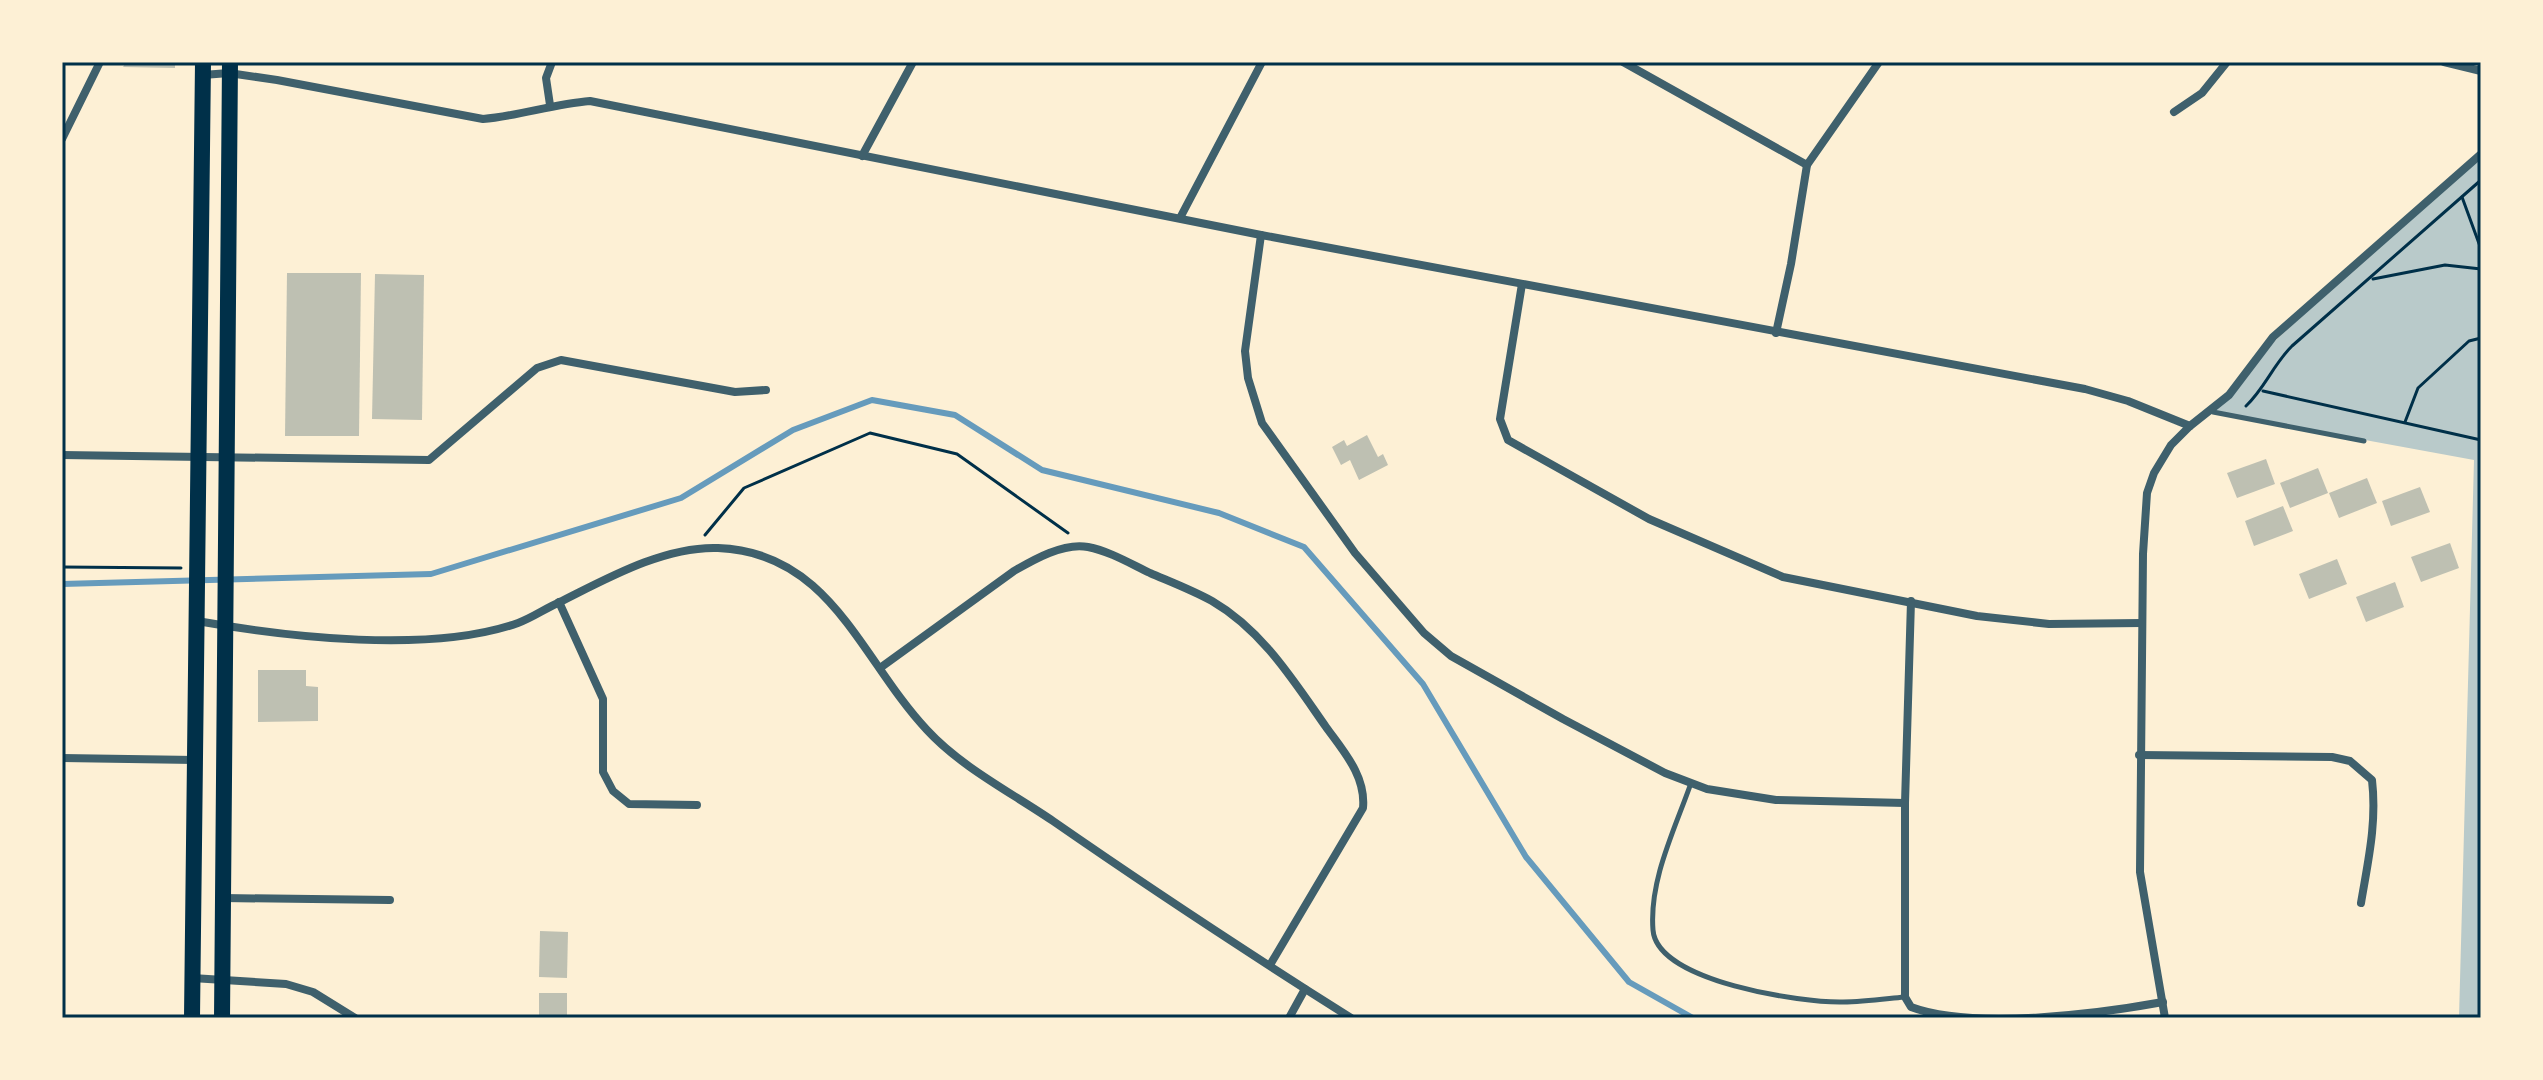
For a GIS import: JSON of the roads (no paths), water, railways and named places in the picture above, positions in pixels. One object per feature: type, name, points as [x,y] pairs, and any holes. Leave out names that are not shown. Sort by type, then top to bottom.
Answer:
[{"type":"main road","points":[[222,1018],[230,68]]},
{"type":"main road","points":[[192,1018],[197,594],[189,568],[198,456],[203,69]]},
{"type":"street","points":[[62,139],[100,62]]},
{"type":"street","points":[[550,105],[546,78],[552,62]]},
{"type":"street","points":[[862,156],[913,62]]},
{"type":"street","points":[[1180,218],[1262,62]]},
{"type":"street","points":[[1623,62],[1807,165]]},
{"type":"street","points":[[1776,333],[1807,165],[1879,62]]},
{"type":"street","points":[[2174,112],[2202,93],[2227,62]]},
{"type":"street","points":[[2444,62],[2481,71]]},
{"type":"street","points":[[203,69],[230,68],[483,119],[509,117],[550,105],[590,101],[1261,235],[2085,389],[2128,401],[2190,426]]},
{"type":"street","points":[[2165,1018],[2140,872],[2142,623],[2147,493],[2154,473],[2190,426],[2213,412],[2273,337],[2481,154]]},
{"type":"street","points":[[1261,235],[1245,351],[1256,404],[1273,439],[1355,553],[1406,617],[1451,656],[1576,726],[1691,783],[1739,796],[1776,800],[1905,803]]},
{"type":"street","points":[[1522,284],[1500,419],[1508,440],[1649,519],[1783,577],[1850,593],[1911,601],[1977,616],[2049,624],[2142,623]]},
{"type":"street","points":[[62,455],[429,460],[537,368],[561,360],[735,392],[766,390]]},
{"type":"street","points":[[880,668],[1034,559],[1086,546],[1197,594],[1236,617],[1280,661],[1359,776],[1365,791],[1363,808],[1270,965]]},
{"type":"street","points":[[197,621],[363,639],[452,637],[521,622],[661,557],[695,548],[732,549],[768,558],[811,581],[834,605],[927,730],[945,747],[1220,936],[1351,1018]]},
{"type":"street","points":[[1911,601],[1905,803],[1905,997],[1911,1007],[1924,1012],[1973,1017],[2086,1016],[2163,1002]]},
{"type":"street","points":[[559,602],[603,699],[603,772],[613,791],[629,804],[697,805]]},
{"type":"street","points":[[2139,755],[2332,757],[2350,761],[2372,780],[2374,796],[2375,822],[2361,903]]},
{"type":"street","points":[[62,758],[195,760]]},
{"type":"street","points":[[223,898],[390,900]]},
{"type":"street","points":[[192,978],[257,980],[303,988],[355,1018]]},
{"type":"street","points":[[1289,1018],[1305,989]]},
{"type":"lane","points":[[2213,412],[2364,441]]},
{"type":"lane","points":[[1691,783],[1657,883],[1653,932],[1660,948],[1710,978],[1780,996],[1842,1002],[1905,997]]},
{"type":"waterway","points":[[62,584],[431,574],[681,498],[793,430],[872,400],[955,415],[1042,470],[1219,513],[1304,547],[1423,684],[1526,857],[1629,982],[1693,1018]]}]
